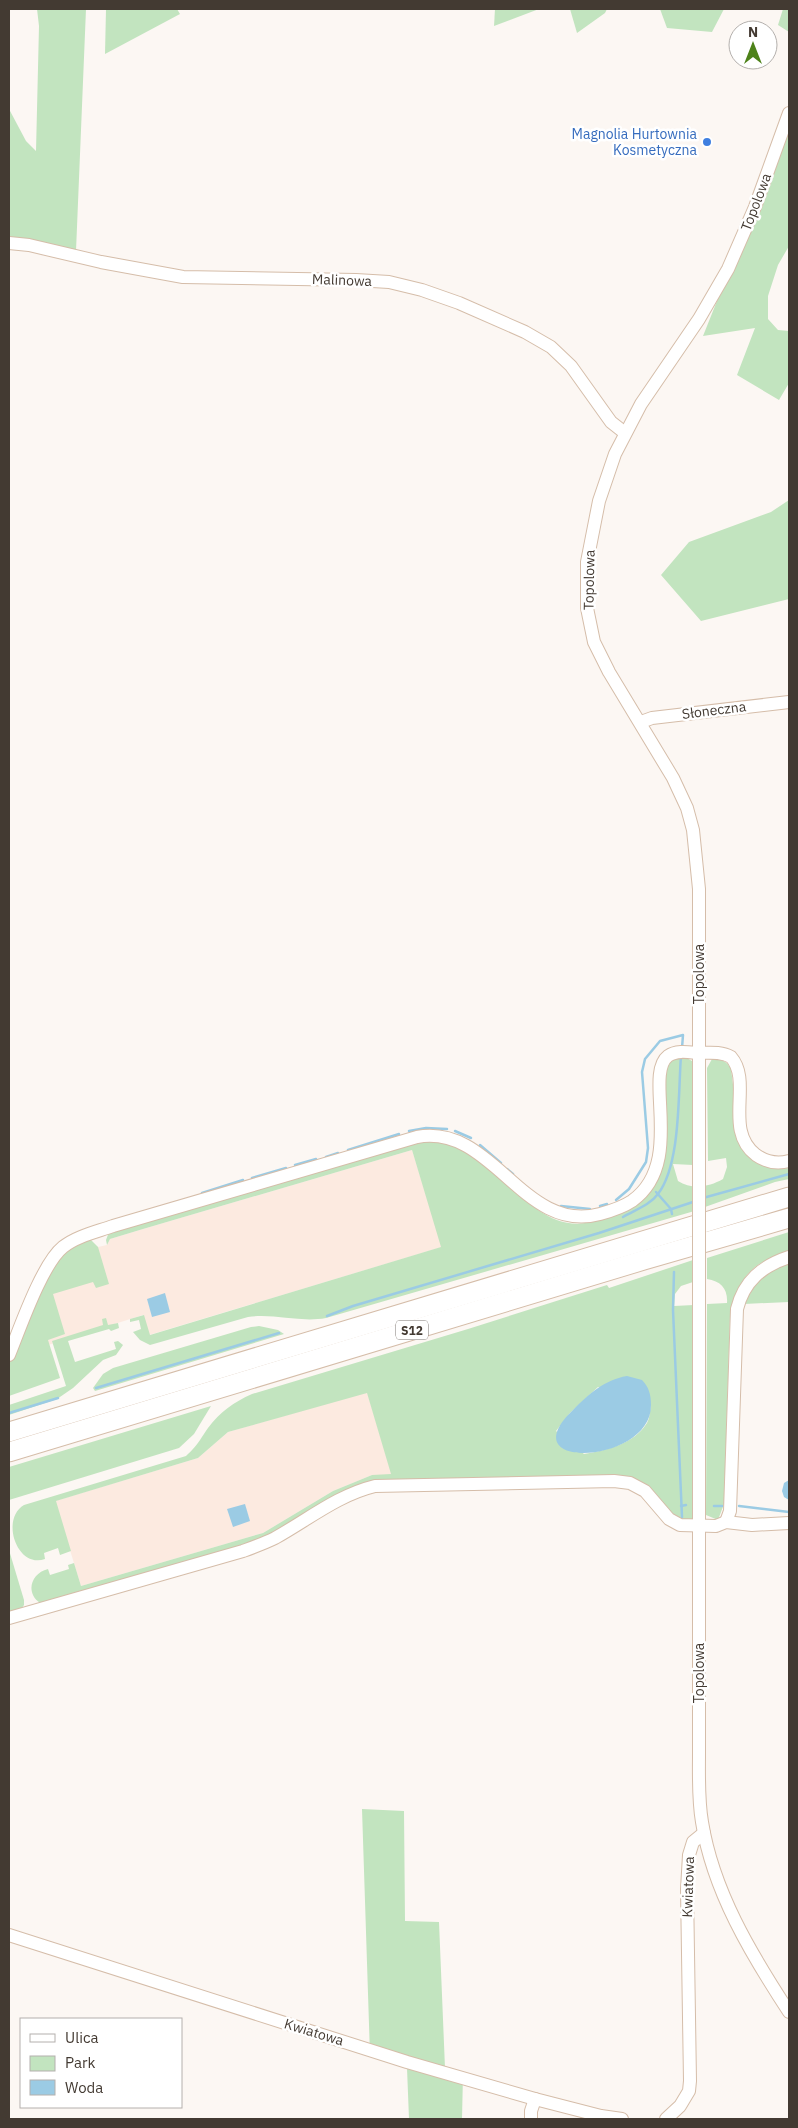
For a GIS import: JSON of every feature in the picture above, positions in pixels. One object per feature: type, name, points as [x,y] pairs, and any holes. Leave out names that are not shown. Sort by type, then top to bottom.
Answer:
[{"type":"highway","name":"S12","points":[[9,1432],[789,1197]]},
{"type":"highway","name":"S12","points":[[9,1452],[789,1218]]},
{"type":"street","name":"Topolowa","points":[[789,113],[755,207],[726,274],[699,319],[641,404],[610,467],[593,524],[587,562],[586,601],[592,634],[602,660],[641,722],[676,784],[687,808],[693,830],[699,884],[700,1807],[704,1833],[716,1873],[742,1934],[755,1959],[789,2012]]},
{"type":"street","name":"Malinowa","points":[[9,243],[29,245],[101,262],[183,277],[356,280],[389,282],[422,290],[502,322],[545,343],[570,366],[611,422],[625,434]]},
{"type":"street","name":"Słoneczna","points":[[641,722],[652,718],[789,702]]},
{"type":"street","points":[[9,1355],[48,1265],[58,1252],[74,1240],[113,1226],[417,1137],[442,1136],[468,1146],[553,1212],[571,1216],[590,1216],[617,1208],[638,1196],[648,1185],[656,1169],[660,1146],[660,1077],[663,1061],[666,1057],[675,1053],[725,1054],[735,1062],[738,1070],[741,1130],[744,1141],[750,1150],[770,1162],[789,1161]]},
{"type":"street","points":[[9,1618],[243,1551],[274,1538],[341,1498],[375,1486],[623,1482],[634,1484],[645,1490],[675,1524],[686,1527],[720,1526],[726,1522],[730,1511],[737,1309],[744,1290],[756,1274],[769,1265],[789,1257]]},
{"type":"street","points":[[726,1522],[752,1525],[789,1523]]},
{"type":"street","name":"Kwiatowa","points":[[666,2119],[680,2106],[688,2090],[690,2060],[687,1973],[688,1868],[693,1842],[704,1833]]},
{"type":"street","name":"Kwiatowa","points":[[9,1935],[407,2062],[535,2099],[601,2116],[622,2119]]},
{"type":"street","points":[[531,2119],[531,2111],[535,2099]]},
{"type":"shaded area","points":[[412,1150],[442,1247],[149,1335],[143,1315],[45,1346],[45,1294],[92,1243],[98,1247],[107,1245],[110,1239]]},
{"type":"shaded area","points":[[367,1392],[392,1475],[372,1475],[333,1491],[263,1533],[81,1586],[55,1501],[198,1458],[228,1432]]},
{"type":"green space","points":[[37,9],[86,9],[76,251],[9,240],[9,109],[26,141],[36,151],[39,26]]},
{"type":"green space","points":[[106,9],[177,9],[180,14],[105,54]]},
{"type":"green space","points":[[495,9],[539,9],[494,26]]},
{"type":"green space","points":[[570,9],[607,9],[605,13],[577,33]]},
{"type":"green space","points":[[660,9],[724,9],[712,32],[667,28]]},
{"type":"green space","points":[[783,9],[789,9],[789,32],[778,25]]},
{"type":"green space","points":[[789,121],[789,246],[778,265],[768,296],[768,319],[778,330],[789,331],[789,383],[779,400],[737,375],[755,328],[703,336]]},
{"type":"green space","points":[[789,500],[789,599],[701,621],[661,575],[689,542],[771,512]]},
{"type":"green space","points":[[685,1057],[692,1061],[695,1071],[693,1165],[673,1164],[678,1181],[689,1186],[712,1184],[723,1179],[727,1167],[726,1158],[708,1161],[707,1068],[712,1059],[723,1061],[731,1069],[741,1147],[745,1153],[762,1165],[782,1169],[789,1168],[789,1179],[775,1182],[691,1212],[326,1318],[248,1317],[150,1345],[140,1340],[133,1332],[141,1329],[139,1320],[130,1322],[130,1319],[144,1315],[150,1335],[441,1247],[412,1150],[110,1239],[107,1245],[106,1240],[109,1232],[414,1141],[440,1142],[466,1150],[498,1174],[528,1202],[543,1213],[560,1221],[580,1224],[601,1219],[621,1208],[655,1184],[666,1069],[672,1060]]},
{"type":"green space","points":[[789,1232],[789,1252],[764,1261],[748,1274],[738,1291],[730,1316],[724,1504],[718,1520],[706,1515],[707,1304],[727,1303],[727,1298],[723,1286],[707,1279],[707,1258]]},
{"type":"green space","points":[[90,1239],[98,1247],[109,1284],[96,1288],[93,1282],[53,1294],[65,1334],[48,1340],[60,1378],[9,1396],[9,1364],[53,1266],[69,1247]]},
{"type":"green space","points":[[693,1260],[693,1282],[681,1286],[675,1294],[674,1306],[694,1305],[694,1518],[689,1521],[677,1520],[648,1487],[391,1482],[263,1539],[40,1603],[35,1599],[31,1589],[32,1584],[37,1575],[42,1571],[48,1569],[50,1575],[69,1569],[68,1565],[74,1563],[81,1586],[263,1533],[333,1491],[372,1475],[391,1474],[367,1393],[228,1432],[198,1458],[56,1501],[71,1551],[60,1555],[58,1548],[44,1553],[45,1559],[35,1560],[27,1557],[20,1550],[15,1541],[13,1521],[17,1512],[24,1505],[186,1456],[222,1412],[239,1400],[252,1394],[607,1285],[609,1288]],"holes":[[[598,1387],[651,1404],[648,1421],[642,1430],[627,1441],[611,1448],[584,1454],[556,1431],[570,1413]]]},
{"type":"green space","points":[[789,1262],[789,1302],[744,1304],[753,1288],[762,1278]]},
{"type":"green space","points":[[106,1318],[108,1325],[118,1323],[119,1328],[111,1331],[109,1329],[68,1341],[75,1362],[116,1349],[114,1342],[118,1341],[123,1345],[116,1355],[103,1360],[73,1388],[57,1399],[9,1415],[9,1405],[66,1386],[52,1341],[103,1325],[102,1319]]},
{"type":"green space","points":[[259,1326],[278,1330],[284,1334],[95,1391],[93,1388],[103,1374],[113,1368]]},
{"type":"green space","points":[[211,1406],[194,1434],[179,1448],[9,1500],[9,1467]]},
{"type":"green space","points":[[9,1550],[24,1605],[19,1612],[9,1615]]},
{"type":"green space","points":[[362,1809],[404,1811],[405,1921],[439,1922],[445,2068],[463,2074],[462,2119],[409,2119],[407,2068],[370,2055]]},
{"type":"water","points":[[165,1293],[170,1312],[152,1317],[147,1299]]},
{"type":"water","points":[[627,1376],[642,1380],[649,1391],[651,1405],[645,1425],[630,1439],[610,1449],[588,1453],[569,1451],[558,1444],[558,1430],[579,1404],[604,1384]]},
{"type":"water","points":[[789,1480],[789,1500],[784,1497],[782,1491],[784,1483]]},
{"type":"water","points":[[245,1504],[250,1521],[233,1527],[227,1509]]},
{"type":"waterway","points":[[616,1200],[629,1189],[646,1162],[648,1148],[642,1072],[645,1059],[660,1041],[683,1035],[682,1048]]},
{"type":"waterway","points":[[623,1217],[642,1207],[658,1194],[671,1165],[677,1128],[681,1056]]},
{"type":"waterway","points":[[409,1131],[426,1128],[447,1129]]},
{"type":"waterway","points":[[455,1131],[471,1138]]},
{"type":"waterway","points":[[348,1150],[399,1134]]},
{"type":"waterway","points":[[480,1145],[501,1163]]},
{"type":"waterway","points":[[326,1157],[338,1153]]},
{"type":"waterway","points":[[295,1165],[316,1159]]},
{"type":"waterway","points":[[252,1178],[286,1168]]},
{"type":"waterway","points":[[507,1169],[513,1174]]},
{"type":"waterway","points":[[703,1198],[789,1174]]},
{"type":"waterway","points":[[202,1193],[243,1180]]},
{"type":"waterway","points":[[656,1192],[671,1209],[672,1214]]},
{"type":"waterway","points":[[327,1316],[353,1306],[599,1233],[696,1201]]},
{"type":"waterway","points":[[600,1206],[607,1204]]},
{"type":"waterway","points":[[561,1206],[590,1209]]},
{"type":"waterway","points":[[674,1272],[673,1310],[682,1517]]},
{"type":"waterway","points":[[96,1388],[279,1333]]},
{"type":"waterway","points":[[9,1413],[58,1398]]},
{"type":"waterway","points":[[681,1506],[686,1505]]},
{"type":"waterway","points":[[714,1506],[722,1506]]},
{"type":"waterway","points":[[739,1506],[789,1512]]},
{"type":"place","name":"Magnolia Hurtownia Kosmetyczna","points":[[707,142]]}]
